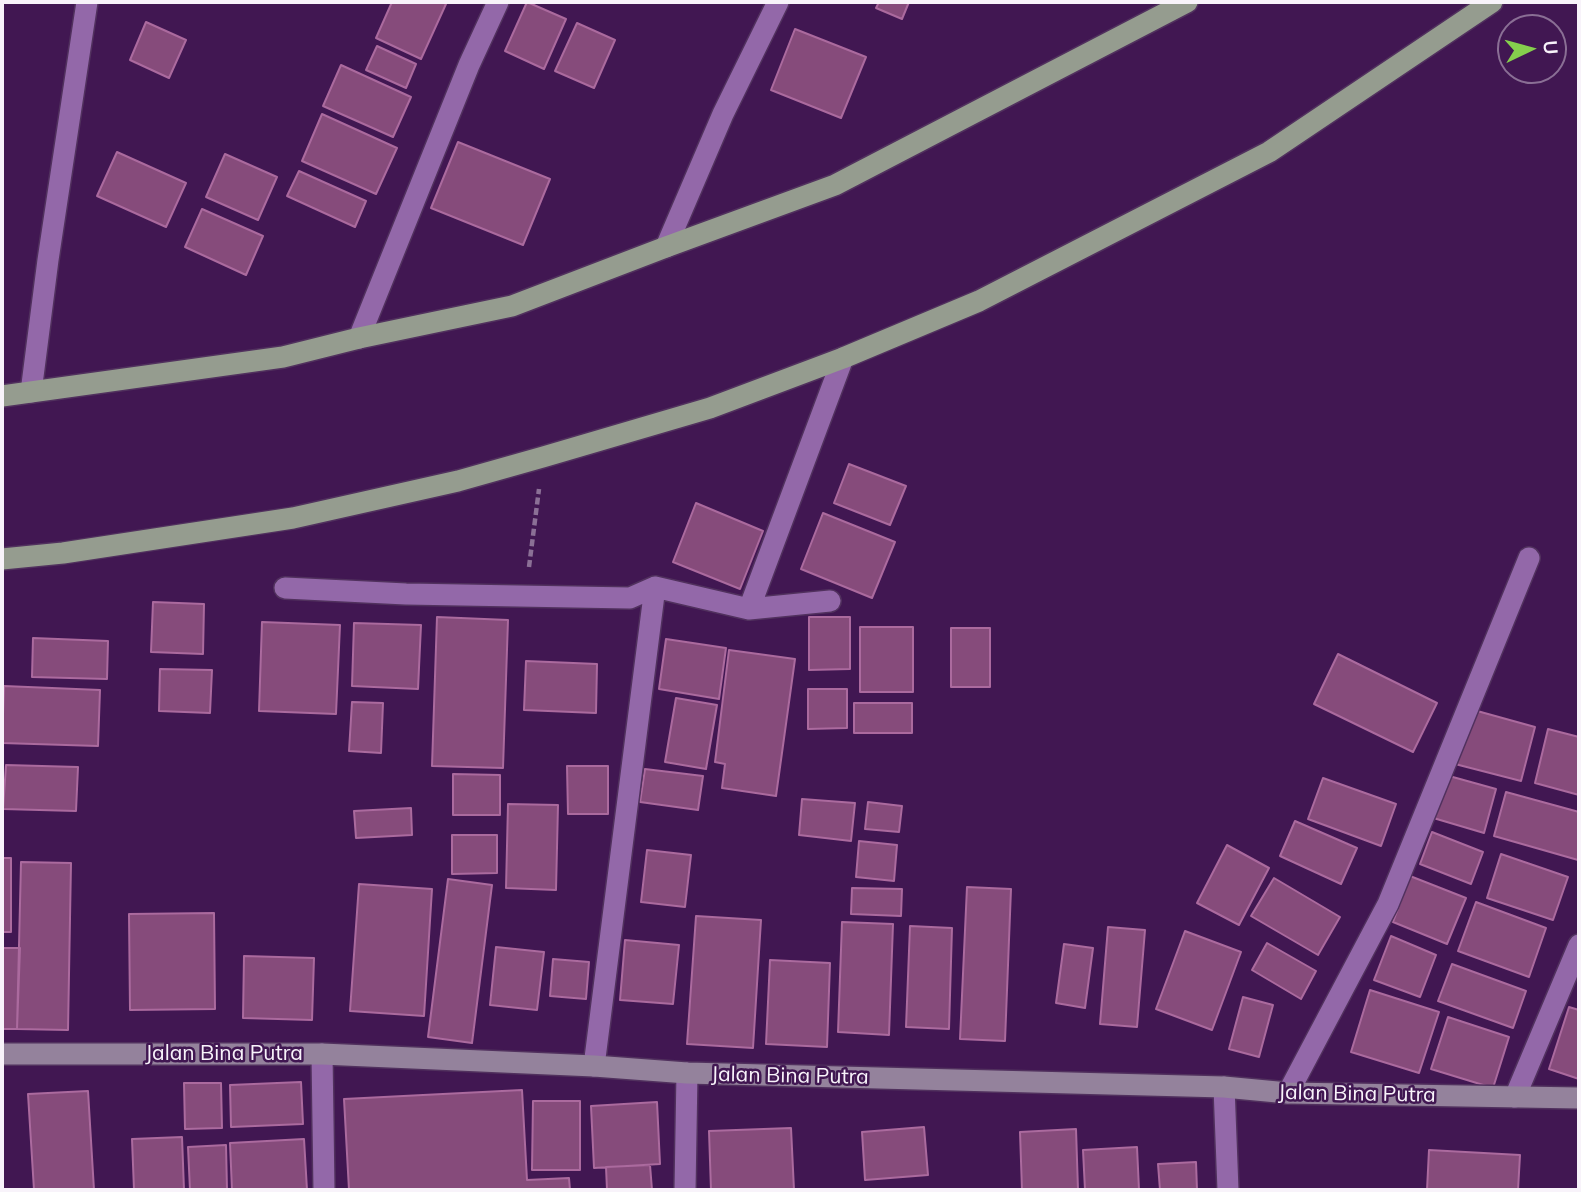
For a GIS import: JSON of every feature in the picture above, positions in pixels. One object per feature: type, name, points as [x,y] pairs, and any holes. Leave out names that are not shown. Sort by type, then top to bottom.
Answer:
[{"type":"main road","points":[[2,396],[283,357],[512,306],[835,185],[1187,2]]},
{"type":"main road","points":[[2,559],[63,554],[293,518],[457,481],[710,408],[843,358],[979,300],[1269,152],[1492,2]]},
{"type":"street","points":[[31,392],[87,2]]},
{"type":"street","points":[[359,338],[468,65],[498,2]]},
{"type":"street","points":[[666,247],[723,114],[778,2]]},
{"type":"street","points":[[749,609],[843,358]]},
{"type":"street","points":[[1288,1093],[1388,904],[1529,558]]},
{"type":"street","points":[[594,1066],[655,587]]},
{"type":"street","points":[[285,588],[405,594],[630,598],[655,587],[749,609],[830,601]]},
{"type":"street","points":[[1515,1097],[1579,945]]},
{"type":"street","name":"Jalan Bina Putra","points":[[2,1054],[322,1054],[594,1066],[687,1073],[1224,1087],[1288,1093],[1579,1098]]},
{"type":"street","points":[[322,1054],[324,1190]]},
{"type":"street","points":[[685,1190],[687,1073]]},
{"type":"street","points":[[1224,1087],[1228,1190]]},
{"type":"path","points":[[526,596],[543,457]]},
{"type":"building","points":[[392,2],[446,4],[421,59],[376,38]]},
{"type":"building","points":[[527,2],[566,19],[544,69],[505,51]]},
{"type":"building","points":[[879,2],[909,2],[902,19],[876,8]]},
{"type":"building","points":[[146,22],[186,40],[169,78],[130,60]]},
{"type":"building","points":[[577,23],[615,40],[594,88],[555,71]]},
{"type":"building","points":[[795,29],[866,57],[841,118],[771,90]]},
{"type":"building","points":[[377,46],[416,64],[406,88],[366,70]]},
{"type":"building","points":[[341,65],[411,97],[393,137],[323,106]]},
{"type":"building","points":[[322,114],[397,148],[376,194],[302,161]]},
{"type":"building","points":[[458,142],[550,179],[523,245],[431,208]]},
{"type":"building","points":[[117,152],[186,183],[166,227],[97,196]]},
{"type":"building","points":[[225,154],[277,177],[258,220],[206,197]]},
{"type":"building","points":[[299,171],[366,201],[355,227],[287,196]]},
{"type":"building","points":[[202,209],[263,236],[246,275],[185,247]]},
{"type":"building","points":[[849,464],[906,486],[890,525],[834,503]]},
{"type":"building","points":[[696,503],[763,531],[740,589],[673,562]]},
{"type":"building","points":[[823,513],[895,542],[872,598],[801,569]]},
{"type":"building","points":[[153,602],[204,604],[203,654],[151,652]]},
{"type":"building","points":[[437,617],[508,620],[503,768],[432,766]]},
{"type":"building","points":[[809,617],[850,617],[850,669],[809,670]]},
{"type":"building","points":[[262,622],[340,625],[336,714],[259,711]]},
{"type":"building","points":[[354,623],[421,625],[418,689],[352,686]]},
{"type":"building","points":[[860,627],[913,627],[913,692],[860,692]]},
{"type":"building","points":[[951,628],[990,628],[990,687],[951,687]]},
{"type":"building","points":[[33,638],[108,641],[107,679],[32,677]]},
{"type":"building","points":[[666,639],[726,648],[719,699],[659,689]]},
{"type":"building","points":[[729,650],[795,659],[776,796],[722,788],[725,764],[715,762]]},
{"type":"building","points":[[1338,654],[1437,703],[1413,752],[1314,704]]},
{"type":"building","points":[[526,661],[597,664],[596,713],[524,710]]},
{"type":"building","points":[[160,669],[212,670],[210,713],[159,711]]},
{"type":"building","points":[[4,686],[100,690],[98,746],[2,743]]},
{"type":"building","points":[[808,689],[847,689],[847,728],[808,729]]},
{"type":"building","points":[[676,698],[717,705],[706,769],[665,762]]},
{"type":"building","points":[[352,702],[383,703],[381,753],[349,751]]},
{"type":"building","points":[[854,703],[912,703],[912,733],[854,733]]},
{"type":"building","points":[[1470,709],[1535,727],[1521,781],[1455,764]]},
{"type":"building","points":[[1548,729],[1579,737],[1579,795],[1535,783]]},
{"type":"building","points":[[6,765],[78,767],[76,811],[3,809]]},
{"type":"building","points":[[567,766],[608,766],[608,814],[568,814]]},
{"type":"building","points":[[645,769],[703,776],[698,810],[640,802]]},
{"type":"building","points":[[453,774],[500,775],[500,815],[453,815]]},
{"type":"building","points":[[1442,774],[1496,789],[1484,833],[1430,817]]},
{"type":"building","points":[[1323,778],[1396,804],[1381,846],[1308,819]]},
{"type":"building","points":[[1506,792],[1579,812],[1578,860],[1494,836]]},
{"type":"building","points":[[802,799],[855,803],[851,841],[799,835]]},
{"type":"building","points":[[868,802],[902,806],[899,832],[865,829]]},
{"type":"building","points":[[508,804],[558,805],[556,890],[506,888]]},
{"type":"building","points":[[411,808],[412,835],[356,838],[354,811]]},
{"type":"building","points":[[1295,821],[1357,848],[1341,884],[1280,856]]},
{"type":"building","points":[[1432,832],[1483,852],[1471,884],[1420,864]]},
{"type":"building","points":[[452,835],[497,835],[497,873],[452,874]]},
{"type":"building","points":[[859,841],[897,845],[894,881],[856,877]]},
{"type":"building","points":[[1227,845],[1269,868],[1239,925],[1197,903]]},
{"type":"building","points":[[647,850],[691,855],[685,907],[641,902]]},
{"type":"building","points":[[1501,854],[1568,877],[1553,920],[1487,898]]},
{"type":"building","points":[[2,858],[11,858],[11,932],[2,932]]},
{"type":"building","points":[[21,862],[71,863],[68,1030],[17,1029]]},
{"type":"building","points":[[1410,876],[1466,898],[1447,944],[1393,922]]},
{"type":"building","points":[[1274,878],[1340,917],[1318,955],[1251,916]]},
{"type":"building","points":[[448,879],[492,885],[472,1043],[428,1037]]},
{"type":"building","points":[[359,884],[432,889],[424,1016],[350,1011]]},
{"type":"building","points":[[967,887],[1011,889],[1005,1041],[960,1039]]},
{"type":"building","points":[[852,888],[902,889],[901,916],[851,914]]},
{"type":"building","points":[[1476,902],[1546,928],[1529,977],[1458,951]]},
{"type":"building","points":[[214,913],[215,1009],[130,1010],[129,914]]},
{"type":"building","points":[[696,916],[761,920],[753,1048],[687,1044]]},
{"type":"building","points":[[842,922],[893,924],[889,1035],[838,1032]]},
{"type":"building","points":[[910,926],[952,928],[949,1029],[906,1027]]},
{"type":"building","points":[[1108,927],[1145,930],[1137,1027],[1100,1024]]},
{"type":"building","points":[[1185,931],[1241,952],[1212,1030],[1156,1009]]},
{"type":"building","points":[[1391,936],[1436,955],[1420,997],[1374,980]]},
{"type":"building","points":[[625,940],[679,945],[673,1004],[620,1000]]},
{"type":"building","points":[[1267,943],[1316,971],[1301,999],[1252,970]]},
{"type":"building","points":[[1064,944],[1093,948],[1085,1008],[1056,1003]]},
{"type":"building","points":[[496,947],[544,952],[537,1010],[490,1005]]},
{"type":"building","points":[[2,948],[20,948],[17,1029],[2,1029]]},
{"type":"building","points":[[244,956],[314,958],[312,1020],[243,1018]]},
{"type":"building","points":[[553,959],[589,962],[586,999],[550,996]]},
{"type":"building","points":[[770,960],[830,963],[827,1047],[766,1044]]},
{"type":"building","points":[[1452,964],[1526,991],[1513,1028],[1438,1001]]},
{"type":"building","points":[[1370,990],[1439,1012],[1419,1073],[1351,1052]]},
{"type":"building","points":[[1243,997],[1273,1005],[1259,1057],[1229,1049]]},
{"type":"building","points":[[1569,1007],[1579,1010],[1579,1079],[1549,1069]]},
{"type":"building","points":[[1448,1017],[1509,1037],[1493,1088],[1431,1069]]},
{"type":"building","points":[[301,1082],[303,1124],[231,1127],[230,1085]]},
{"type":"building","points":[[184,1083],[221,1083],[222,1128],[185,1129]]},
{"type":"building","points":[[522,1090],[527,1180],[569,1178],[570,1190],[349,1190],[344,1099]]},
{"type":"building","points":[[88,1091],[94,1190],[34,1190],[28,1094]]},
{"type":"building","points":[[533,1101],[580,1101],[580,1170],[532,1170]]},
{"type":"building","points":[[657,1102],[660,1164],[594,1168],[591,1106]]},
{"type":"building","points":[[924,1127],[928,1175],[865,1180],[862,1132]]},
{"type":"building","points":[[791,1128],[794,1190],[711,1190],[709,1131]]},
{"type":"building","points":[[1076,1129],[1078,1190],[1022,1190],[1020,1132]]},
{"type":"building","points":[[182,1137],[184,1190],[134,1190],[132,1139]]},
{"type":"building","points":[[304,1139],[307,1190],[232,1190],[230,1143]]},
{"type":"building","points":[[226,1145],[227,1190],[190,1190],[188,1147]]},
{"type":"building","points":[[1137,1147],[1139,1190],[1085,1190],[1083,1150]]},
{"type":"building","points":[[1429,1150],[1520,1155],[1518,1190],[1427,1190]]},
{"type":"building","points":[[1196,1162],[1197,1190],[1160,1190],[1158,1164]]},
{"type":"building","points":[[650,1165],[652,1190],[607,1190],[606,1167]]}]
